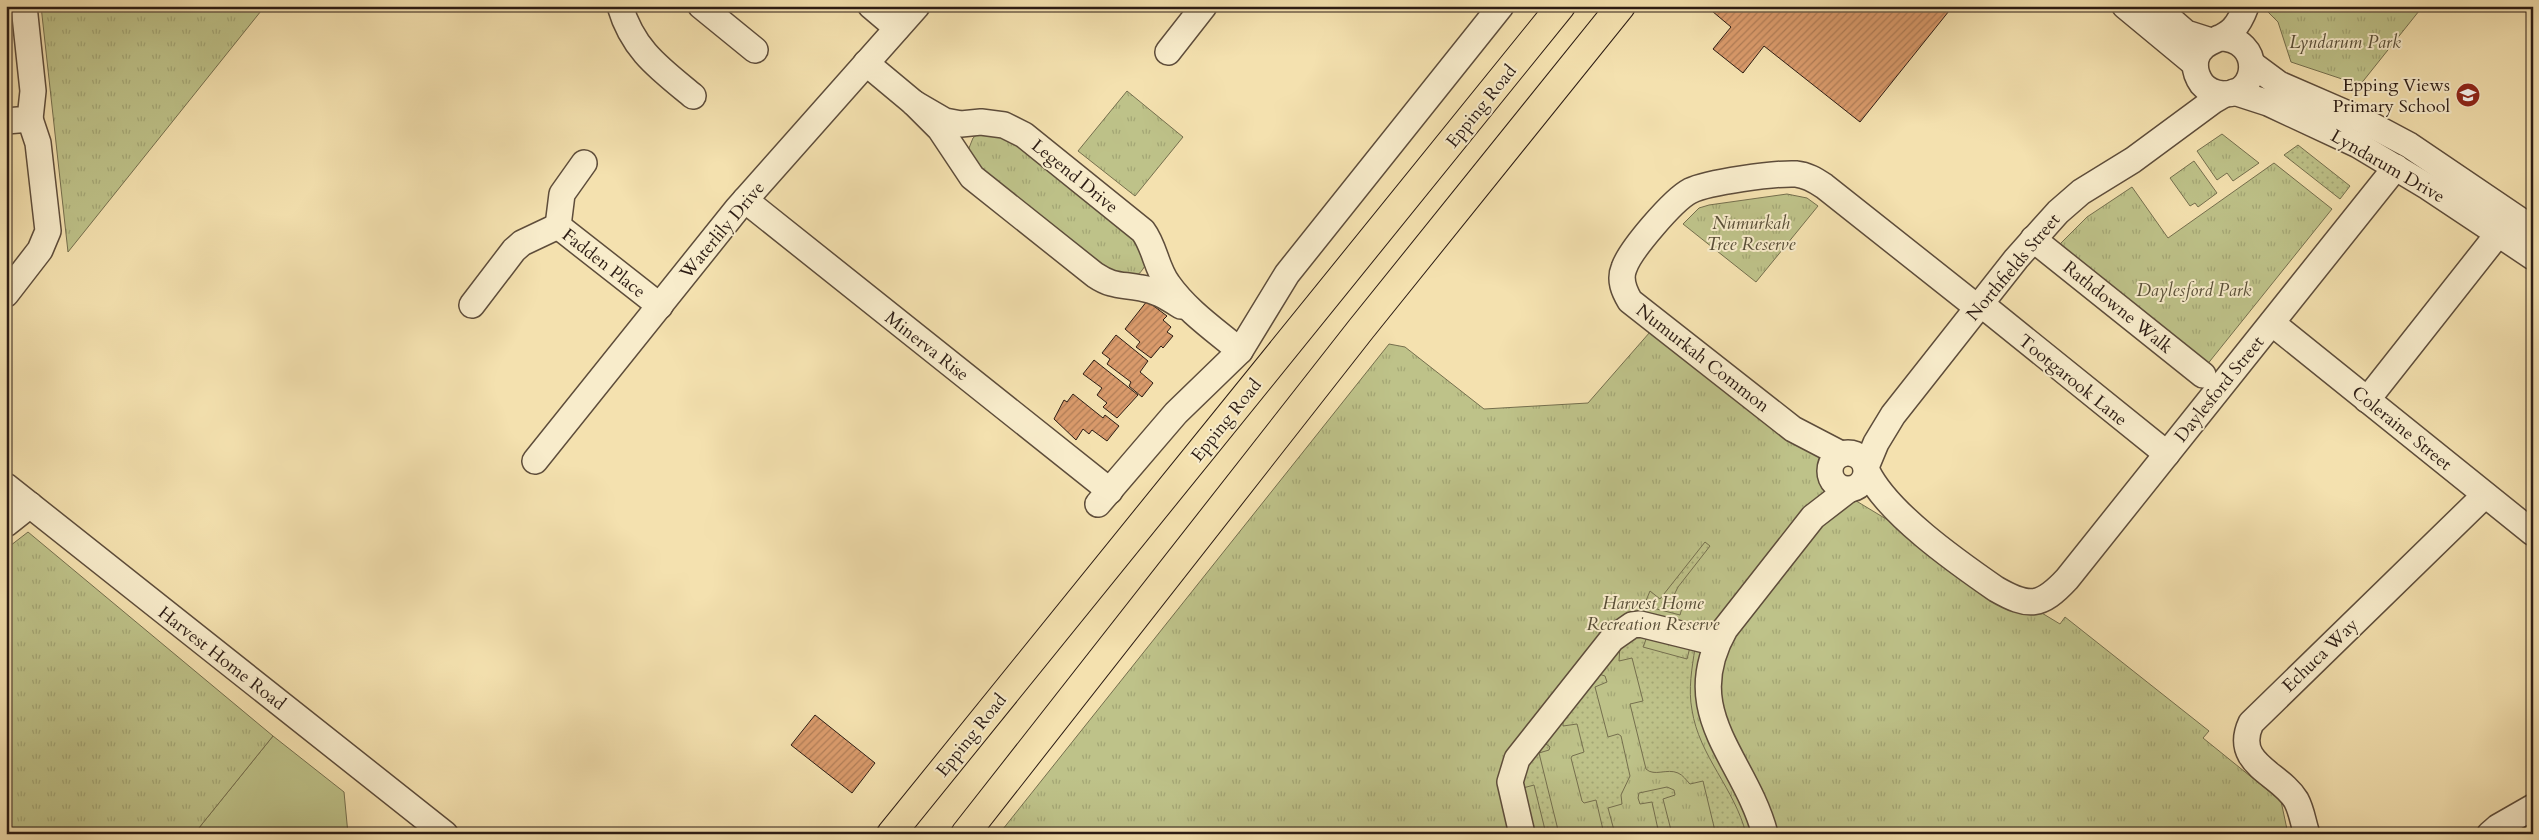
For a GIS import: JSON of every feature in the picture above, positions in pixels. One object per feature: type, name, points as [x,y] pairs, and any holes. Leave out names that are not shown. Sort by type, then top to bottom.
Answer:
[{"type":"main road","name":"Epping Road","points":[[891,834],[1561,6]]},
{"type":"main road","points":[[964,834],[1348,345],[1621,6]]},
{"type":"street","points":[[8,287],[40,250],[48,231],[38,142],[18,120],[33,91],[24,6]]},
{"type":"street","points":[[620,6],[626,25],[646,57],[693,96]]},
{"type":"street","points":[[701,6],[755,50]]},
{"type":"street","points":[[871,6],[897,28]]},
{"type":"street","name":"Waterlily Drive","points":[[535,462],[745,200],[917,6]]},
{"type":"street","points":[[1168,52],[1204,6]]},
{"type":"street","name":"Epping Road","points":[[1104,497],[1176,413],[1240,351],[1288,274],[1501,6]]},
{"type":"street","points":[[2125,6],[2195,67],[2199,79],[2205,88],[2215,93],[2230,93],[2248,81],[2252,62],[2253,6]]},
{"type":"street","points":[[2155,6],[2186,33],[2215,39],[2229,38],[2239,42],[2247,50],[2252,62]]},
{"type":"street","points":[[2195,67],[2200,50],[2232,30],[2246,6]]},
{"type":"street","name":"Lyndarum Drive","points":[[2252,62],[2279,84],[2362,120],[2409,145],[2533,229]]},
{"type":"street","name":"Legend Drive","points":[[866,63],[914,103],[940,129],[972,177],[1095,275],[1110,284],[1123,287],[1140,287],[1162,294],[1193,312]]},
{"type":"street","name":"Northfields Street","points":[[2179,125],[2195,88],[2195,67]]},
{"type":"street","name":"Northfields Street","points":[[1847,471],[1876,443],[1893,416],[1979,306],[2033,239],[2058,212],[2081,192],[2133,160],[2179,125],[2230,93]]},
{"type":"street","name":"Lyndarum Drive","points":[[2230,93],[2268,102],[2358,145],[2396,167],[2533,257]]},
{"type":"street","name":"Legend Drive","points":[[914,103],[945,120],[961,124],[981,122],[1004,124],[1024,134],[1138,226],[1148,238],[1158,268],[1168,285],[1193,312],[1240,351]]},
{"type":"street","points":[[958,156],[967,133],[981,122]]},
{"type":"street","name":"Fadden Place","points":[[584,163],[562,194],[558,226],[660,306]]},
{"type":"street","name":"Daylesford Street","points":[[2034,603],[2049,597],[2066,579],[2396,167]]},
{"type":"street","name":"Numurkah Common","points":[[1979,306],[1824,186],[1806,176],[1780,174],[1701,187],[1679,198],[1627,261],[1622,275],[1626,294],[1639,308],[1847,471],[1877,500],[1903,517],[1996,589],[2019,601],[2034,603]]},
{"type":"street","name":"Minerva Rise","points":[[745,200],[1104,497]]},
{"type":"street","points":[[472,305],[514,250],[522,243],[558,226]]},
{"type":"street","points":[[2367,400],[2498,234]]},
{"type":"street","name":"Rathdowne Walk","points":[[2033,239],[2203,375]]},
{"type":"street","points":[[1123,287],[1141,279],[1150,269],[1153,252]]},
{"type":"street","name":"Tootgarook Lane","points":[[1979,306],[2166,454]]},
{"type":"street","name":"Coleraine Street","points":[[2272,323],[2533,533]]},
{"type":"street","points":[[1765,834],[1760,815],[1726,750],[1710,712],[1709,674],[1717,643],[1725,629],[1847,471]]},
{"type":"street","name":"Harvest Home Road","points":[[6,486],[444,832]]},
{"type":"street","name":"Echuca Way","points":[[2307,834],[2296,800],[2252,758],[2247,739],[2251,723],[2485,495]]},
{"type":"street","points":[[6,524],[30,505]]},
{"type":"street","points":[[1522,834],[1510,782],[1517,760],[1612,639],[1632,625],[1640,624],[1717,643]]},
{"type":"street","points":[[2490,834],[2498,827],[2533,807]]},
{"type":"green space","points":[[41,6],[265,6],[68,252]]},
{"type":"green space","name":"Lyndarum Park","points":[[2267,6],[2423,6],[2360,85],[2291,62],[2278,22],[2267,11]]},
{"type":"green space","points":[[1127,91],[1183,137],[1135,196],[1078,151]]},
{"type":"green space","points":[[980,132],[1001,132],[1135,233],[1146,264],[1140,273],[1130,278],[1115,280],[981,176],[967,153],[973,138]]},
{"type":"green space","points":[[2222,134],[2259,163],[2233,181],[2227,173],[2217,180],[2197,151]]},
{"type":"green space","points":[[2298,145],[2350,186],[2340,199],[2284,155]]},
{"type":"green space","points":[[2194,161],[2217,193],[2198,207],[2195,203],[2190,206],[2170,178]]},
{"type":"green space","name":"Daylesford Park","points":[[2274,163],[2332,209],[2202,371],[2053,251],[2087,217],[2132,187],[2168,238]]},
{"type":"green space","name":"Numurkah Tree Reserve","points":[[1787,194],[1807,198],[1818,206],[1756,282],[1683,224],[1699,208],[1709,205]]},
{"type":"green space","name":"Harvest Home Recreation Reserve","points":[[1650,332],[1827,463],[1828,479],[1853,499],[2060,624],[2065,617],[2209,731],[2203,738],[2281,801],[2288,834],[999,834],[1389,344],[1405,347],[1484,409],[1588,403]]},
{"type":"green space","points":[[28,532],[273,736],[194,834],[6,834],[6,549]]},
{"type":"green space","points":[[1705,542],[1710,546],[1678,587],[1670,603],[1682,608],[1680,615],[1649,607],[1645,603],[1650,591],[1660,599]]},
{"type":"green space","points":[[1641,635],[1647,637],[1643,647],[1687,659],[1690,647],[1695,648],[1690,694],[1696,727],[1709,758],[1734,802],[1746,834],[1704,834],[1715,831],[1703,781],[1690,784],[1678,773],[1669,771],[1653,772],[1646,769],[1630,704],[1643,701],[1632,658],[1619,661],[1620,645]]},
{"type":"green space","points":[[1599,674],[1605,676],[1607,682],[1595,687],[1608,737],[1618,734],[1621,736],[1630,776],[1621,795],[1622,804],[1608,808],[1615,834],[1604,834],[1596,800],[1584,803],[1582,801],[1571,758],[1584,752],[1577,724],[1563,726],[1563,720]]},
{"type":"green space","points":[[273,736],[344,792],[348,834],[194,834]]},
{"type":"green space","points":[[1546,744],[1550,747],[1549,750],[1539,753],[1559,834],[1546,834],[1534,785],[1523,788],[1520,777],[1541,745]]},
{"type":"green space","points":[[1667,787],[1674,790],[1675,795],[1663,799],[1672,834],[1659,834],[1652,802],[1640,804],[1638,798],[1639,793]]},
{"type":"green space","points":[[2533,822],[2533,834],[2511,834]]},
{"type":"building","points":[[1706,6],[1953,6],[1860,122],[1764,46],[1743,73],[1713,49],[1731,27]]},
{"type":"building","points":[[1147,301],[1167,316],[1163,320],[1171,327],[1167,332],[1173,336],[1151,358],[1136,347],[1140,342],[1125,329]]},
{"type":"building","points":[[1116,335],[1148,361],[1140,372],[1153,383],[1142,397],[1129,386],[1131,382],[1107,364],[1110,359],[1102,353]]},
{"type":"building","points":[[1094,360],[1138,395],[1117,418],[1103,407],[1107,403],[1097,395],[1102,388],[1083,374]]},
{"type":"building","points":[[1073,394],[1103,418],[1105,415],[1119,426],[1107,441],[1092,430],[1089,434],[1083,429],[1076,440],[1054,419],[1064,400],[1067,402]]},
{"type":"building","points":[[815,715],[875,763],[852,793],[791,745]]},
{"type":"place","name":"Epping Views Primary School","points":[[2468,95]]}]
